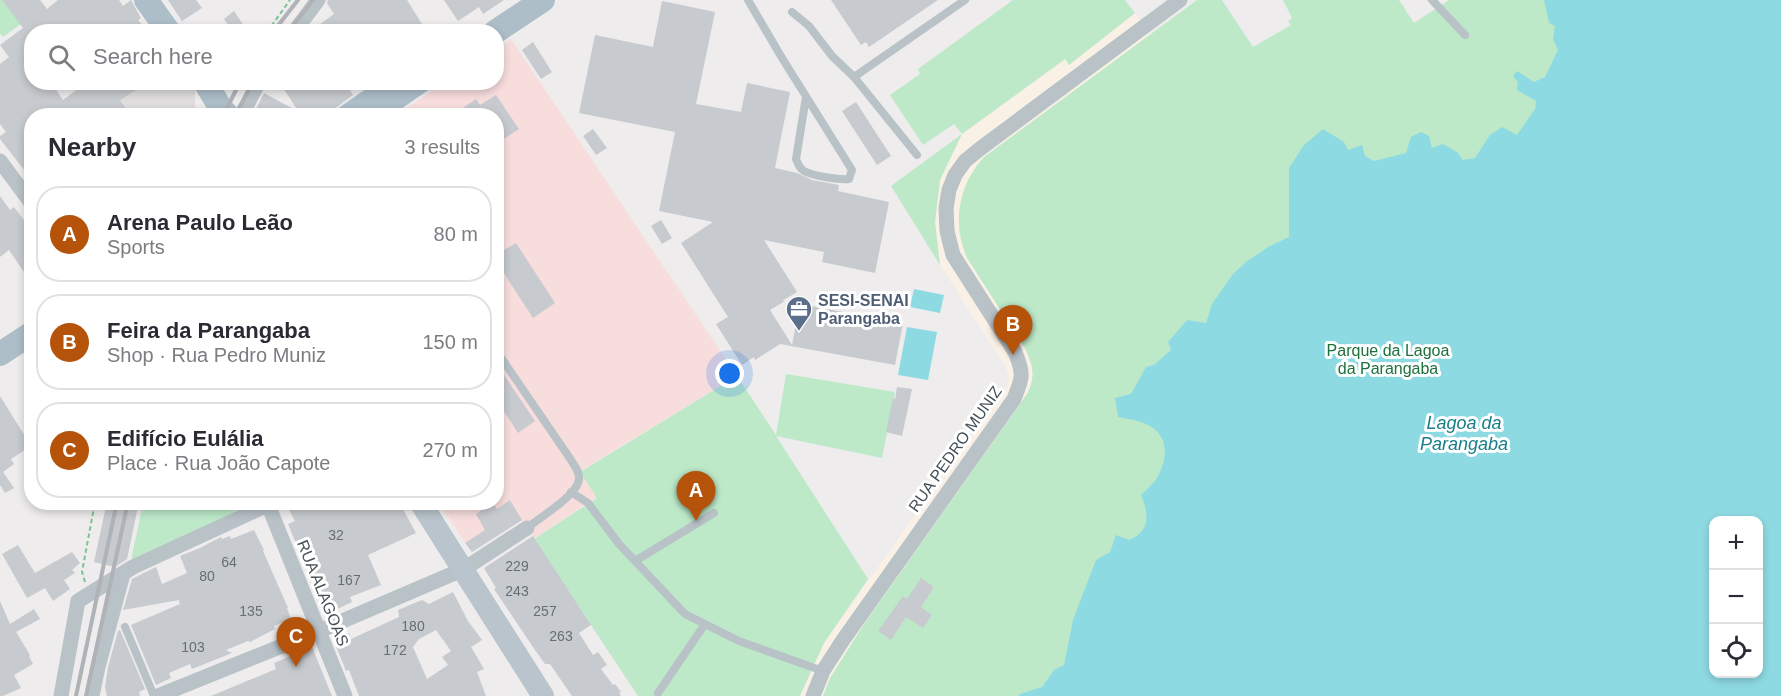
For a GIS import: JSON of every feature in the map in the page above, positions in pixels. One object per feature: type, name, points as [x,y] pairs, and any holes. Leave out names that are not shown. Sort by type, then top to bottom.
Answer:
[{"type":"main road","points":[[146,0],[163,24]]},
{"type":"main road","points":[[486,24],[522,0]]},
{"type":"main road","points":[[504,26],[543,0]]},
{"type":"main road","points":[[210,90],[221,108]]},
{"type":"main road","points":[[360,108],[385,90]]},
{"type":"main road","points":[[382,108],[407,90]]},
{"type":"main road","points":[[0,354],[24,338]]},
{"type":"main road","points":[[425,510],[543,696]]},
{"type":"street","points":[[300,24],[318,0]]},
{"type":"street","name":"RUA PEDRO MUNIZ","points":[[813,696],[824,671],[843,640],[1014,399],[1021,382],[1022,369],[1015,352],[953,255],[947,231],[946,208],[949,190],[955,175],[965,161],[981,148],[1180,0]]},
{"type":"street","points":[[245,108],[255,90]]},
{"type":"street","points":[[0,161],[24,193]]},
{"type":"street","points":[[61,696],[78,601],[147,560],[255,510]]},
{"type":"street","name":"RUA ALAGOAS","points":[[273,510],[345,696]]},
{"type":"street","points":[[156,696],[319,632],[464,569],[527,528]]},
{"type":"street","points":[[92,696],[123,573]]},
{"type":"lane","points":[[748,0],[852,170],[849,179],[840,180],[805,171],[799,166],[796,159],[806,97]]},
{"type":"lane","points":[[854,77],[965,0]]},
{"type":"lane","points":[[1432,0],[1465,35]]},
{"type":"lane","points":[[792,12],[809,26],[831,56],[854,77],[917,155]]},
{"type":"lane","points":[[504,362],[579,474],[578,484],[566,498],[527,528]]},
{"type":"lane","points":[[571,492],[588,503],[619,544],[685,614],[739,641],[824,671]]},
{"type":"lane","points":[[635,561],[714,513]]},
{"type":"lane","points":[[658,693],[705,624]]},
{"type":"lane","points":[[125,627],[156,696]]},
{"type":"path","points":[[273,24],[290,0]]},
{"type":"shaded area","points":[[1135,13],[1151,34],[984,157],[976,166],[959,211],[959,234],[967,258],[1025,348],[1032,363],[1031,386],[830,678],[823,696],[800,696],[824,643],[1007,386],[1009,376],[1005,366],[940,265],[935,222],[940,180],[962,134],[1066,59],[1070,64]]},
{"type":"shaded area","points":[[511,39],[737,376],[580,471],[597,497],[534,539],[516,513],[466,544],[444,510],[504,510],[504,108],[406,108],[434,90],[504,90],[504,44]]},
{"type":"shaded area","points":[[94,90],[195,90],[195,108],[72,108]]},
{"type":"green space","points":[[0,0],[11,0],[26,20],[3,37],[0,33]]},
{"type":"green space","points":[[1013,0],[1125,0],[1135,13],[1069,65],[1065,59],[962,134],[954,124],[923,145],[890,95],[920,74],[918,69]]},
{"type":"green space","name":"Lagoa da Parangaba","points":[[1197,0],[1222,0],[1253,47],[1291,25],[1288,21],[1292,18],[1283,0],[1399,0],[1414,23],[1449,0],[1781,0],[1781,696],[823,696],[830,678],[864,624],[1027,394],[1032,382],[1032,366],[1025,348],[967,258],[962,245],[960,205],[963,192],[975,168],[984,157]]},
{"type":"green space","points":[[962,134],[940,180],[935,222],[940,265],[891,186]]},
{"type":"green space","points":[[786,374],[895,392],[882,458],[776,436],[868,579],[824,643],[800,696],[638,696],[534,539],[597,498],[580,472],[737,376],[776,435]]},
{"type":"green space","points":[[142,510],[237,510],[130,565]]},
{"type":"water","name":"Lagoa da Parangaba","points":[[1544,0],[1781,0],[1781,696],[1019,696],[1042,687],[1054,670],[1064,665],[1073,620],[1096,560],[1110,552],[1116,535],[1129,540],[1145,527],[1147,515],[1141,495],[1159,473],[1163,465],[1165,449],[1160,435],[1154,429],[1146,424],[1118,417],[1115,398],[1131,394],[1146,367],[1154,365],[1171,350],[1168,342],[1187,320],[1206,323],[1212,304],[1233,274],[1268,247],[1289,237],[1289,168],[1304,145],[1323,129],[1344,142],[1348,150],[1362,145],[1365,156],[1374,161],[1406,153],[1411,137],[1421,132],[1429,136],[1432,148],[1443,144],[1457,152],[1463,160],[1475,158],[1490,135],[1502,127],[1517,135],[1535,109],[1536,101],[1517,90],[1518,82],[1513,76],[1517,71],[1534,82],[1545,77],[1558,50],[1553,39],[1555,26],[1549,23]]},
{"type":"water","points":[[914,289],[944,295],[940,313],[910,307]]},
{"type":"water","points":[[907,327],[937,332],[928,380],[898,375]]},
{"type":"building","points":[[2,0],[40,0],[47,9],[58,0],[119,0],[123,6],[131,0],[141,18],[138,20],[141,24],[24,24],[24,90],[56,90],[63,100],[76,90],[136,90],[120,100],[126,108],[24,108],[24,170],[0,139],[0,136],[6,132],[0,124],[0,64],[9,57],[0,45],[23,28]]},
{"type":"building","points":[[168,0],[196,0],[202,8],[182,21]]},
{"type":"building","points":[[328,0],[407,0],[422,24],[320,24],[334,14],[327,3]]},
{"type":"building","points":[[444,0],[504,0],[483,14],[479,7],[458,21]]},
{"type":"building","points":[[831,0],[938,0],[869,47],[866,42],[861,45]]},
{"type":"building","points":[[662,1],[715,12],[696,104],[741,112],[747,83],[790,92],[775,168],[797,173],[812,180],[839,185],[838,191],[889,202],[875,273],[822,262],[824,252],[764,240],[797,292],[770,310],[792,345],[800,304],[903,323],[895,365],[780,344],[755,360],[754,357],[742,365],[716,324],[728,317],[681,243],[713,222],[659,211],[675,132],[579,113],[595,35],[653,47]]},
{"type":"building","points":[[234,11],[243,24],[227,24],[224,19]]},
{"type":"building","points":[[533,42],[552,72],[541,79],[522,50]]},
{"type":"building","points":[[284,90],[350,90],[353,95],[336,108],[296,108]]},
{"type":"building","points":[[264,93],[292,108],[256,108]]},
{"type":"building","points":[[496,95],[519,129],[504,139],[504,108],[463,108],[476,99],[480,105]]},
{"type":"building","points":[[856,102],[891,156],[877,165],[842,111]]},
{"type":"building","points":[[593,129],[607,148],[596,155],[583,136]]},
{"type":"building","points":[[0,196],[10,210],[14,207],[24,220],[24,272],[9,250],[0,257]]},
{"type":"building","points":[[661,220],[672,238],[662,244],[651,226]]},
{"type":"building","points":[[516,243],[555,303],[533,318],[504,273],[504,250]]},
{"type":"building","points":[[504,375],[535,421],[518,433],[504,411]]},
{"type":"building","points":[[897,387],[912,389],[902,436],[886,432]]},
{"type":"building","points":[[0,396],[24,435],[24,451],[11,459],[14,464],[3,472],[14,488],[5,493],[0,485]]},
{"type":"building","points":[[510,500],[522,520],[472,552],[465,543],[485,530],[476,514],[481,510],[504,510],[504,504]]},
{"type":"building","points":[[105,510],[137,510],[127,559],[115,567],[94,562]]},
{"type":"building","points":[[289,510],[403,510],[416,533],[368,555],[381,585],[350,597],[352,602],[331,612],[310,564],[305,565],[288,524],[295,521]]},
{"type":"building","points":[[254,530],[291,619],[274,626],[275,629],[250,642],[226,650],[232,653],[192,669],[190,664],[169,673],[171,678],[156,685],[131,625],[180,604],[179,600],[123,610],[132,579],[156,567],[162,584],[187,573],[180,556],[221,537],[222,539],[230,536],[231,539]]},
{"type":"building","points":[[533,536],[591,625],[579,633],[593,655],[598,652],[607,665],[601,669],[621,692],[619,693],[621,696],[572,696],[550,664],[545,664],[494,589],[496,588],[484,568]]},
{"type":"building","points":[[18,545],[35,573],[72,552],[80,563],[72,570],[75,573],[64,580],[70,589],[53,601],[45,588],[27,598],[2,554]]},
{"type":"building","points":[[921,578],[934,587],[921,607],[932,615],[923,628],[906,617],[891,640],[878,631],[903,596],[907,599]]},
{"type":"building","points":[[453,592],[468,621],[482,640],[471,647],[484,669],[477,672],[486,696],[359,696],[334,641],[349,633],[351,639],[399,617],[398,610],[422,600],[429,604]],"holes":[[[436,630],[451,651],[442,657],[448,665],[427,679],[413,647],[419,639]]]},
{"type":"building","points":[[0,601],[10,624],[34,609],[40,619],[16,632],[33,664],[14,675],[21,688],[3,696],[0,696]]},
{"type":"building","points":[[120,630],[145,689],[139,692],[140,696],[107,696],[105,687],[108,667]]},
{"type":"building","points":[[312,647],[332,696],[211,696],[276,669],[274,663]]},
{"type":"railway","points":[[279,24],[298,0]]},
{"type":"railway","points":[[294,24],[313,0]]},
{"type":"railway","points":[[227,108],[236,90]]},
{"type":"railway","points":[[239,108],[249,90]]},
{"type":"railway","points":[[76,696],[115,510]]},
{"type":"railway","points":[[86,696],[126,510]]},
{"type":"place","name":"SESI-SENAI Parangaba","points":[[799,332]]},
{"type":"place","name":"Feira da Parangaba","points":[[1013,355]]},
{"type":"place","name":"Arena Paulo Leão","points":[[696,521]]},
{"type":"place","name":"Edifício Eulália","points":[[296,667]]},
{"type":"park label","name":"Parque da Lagoa da Parangaba","points":[[1388,359]]}]
